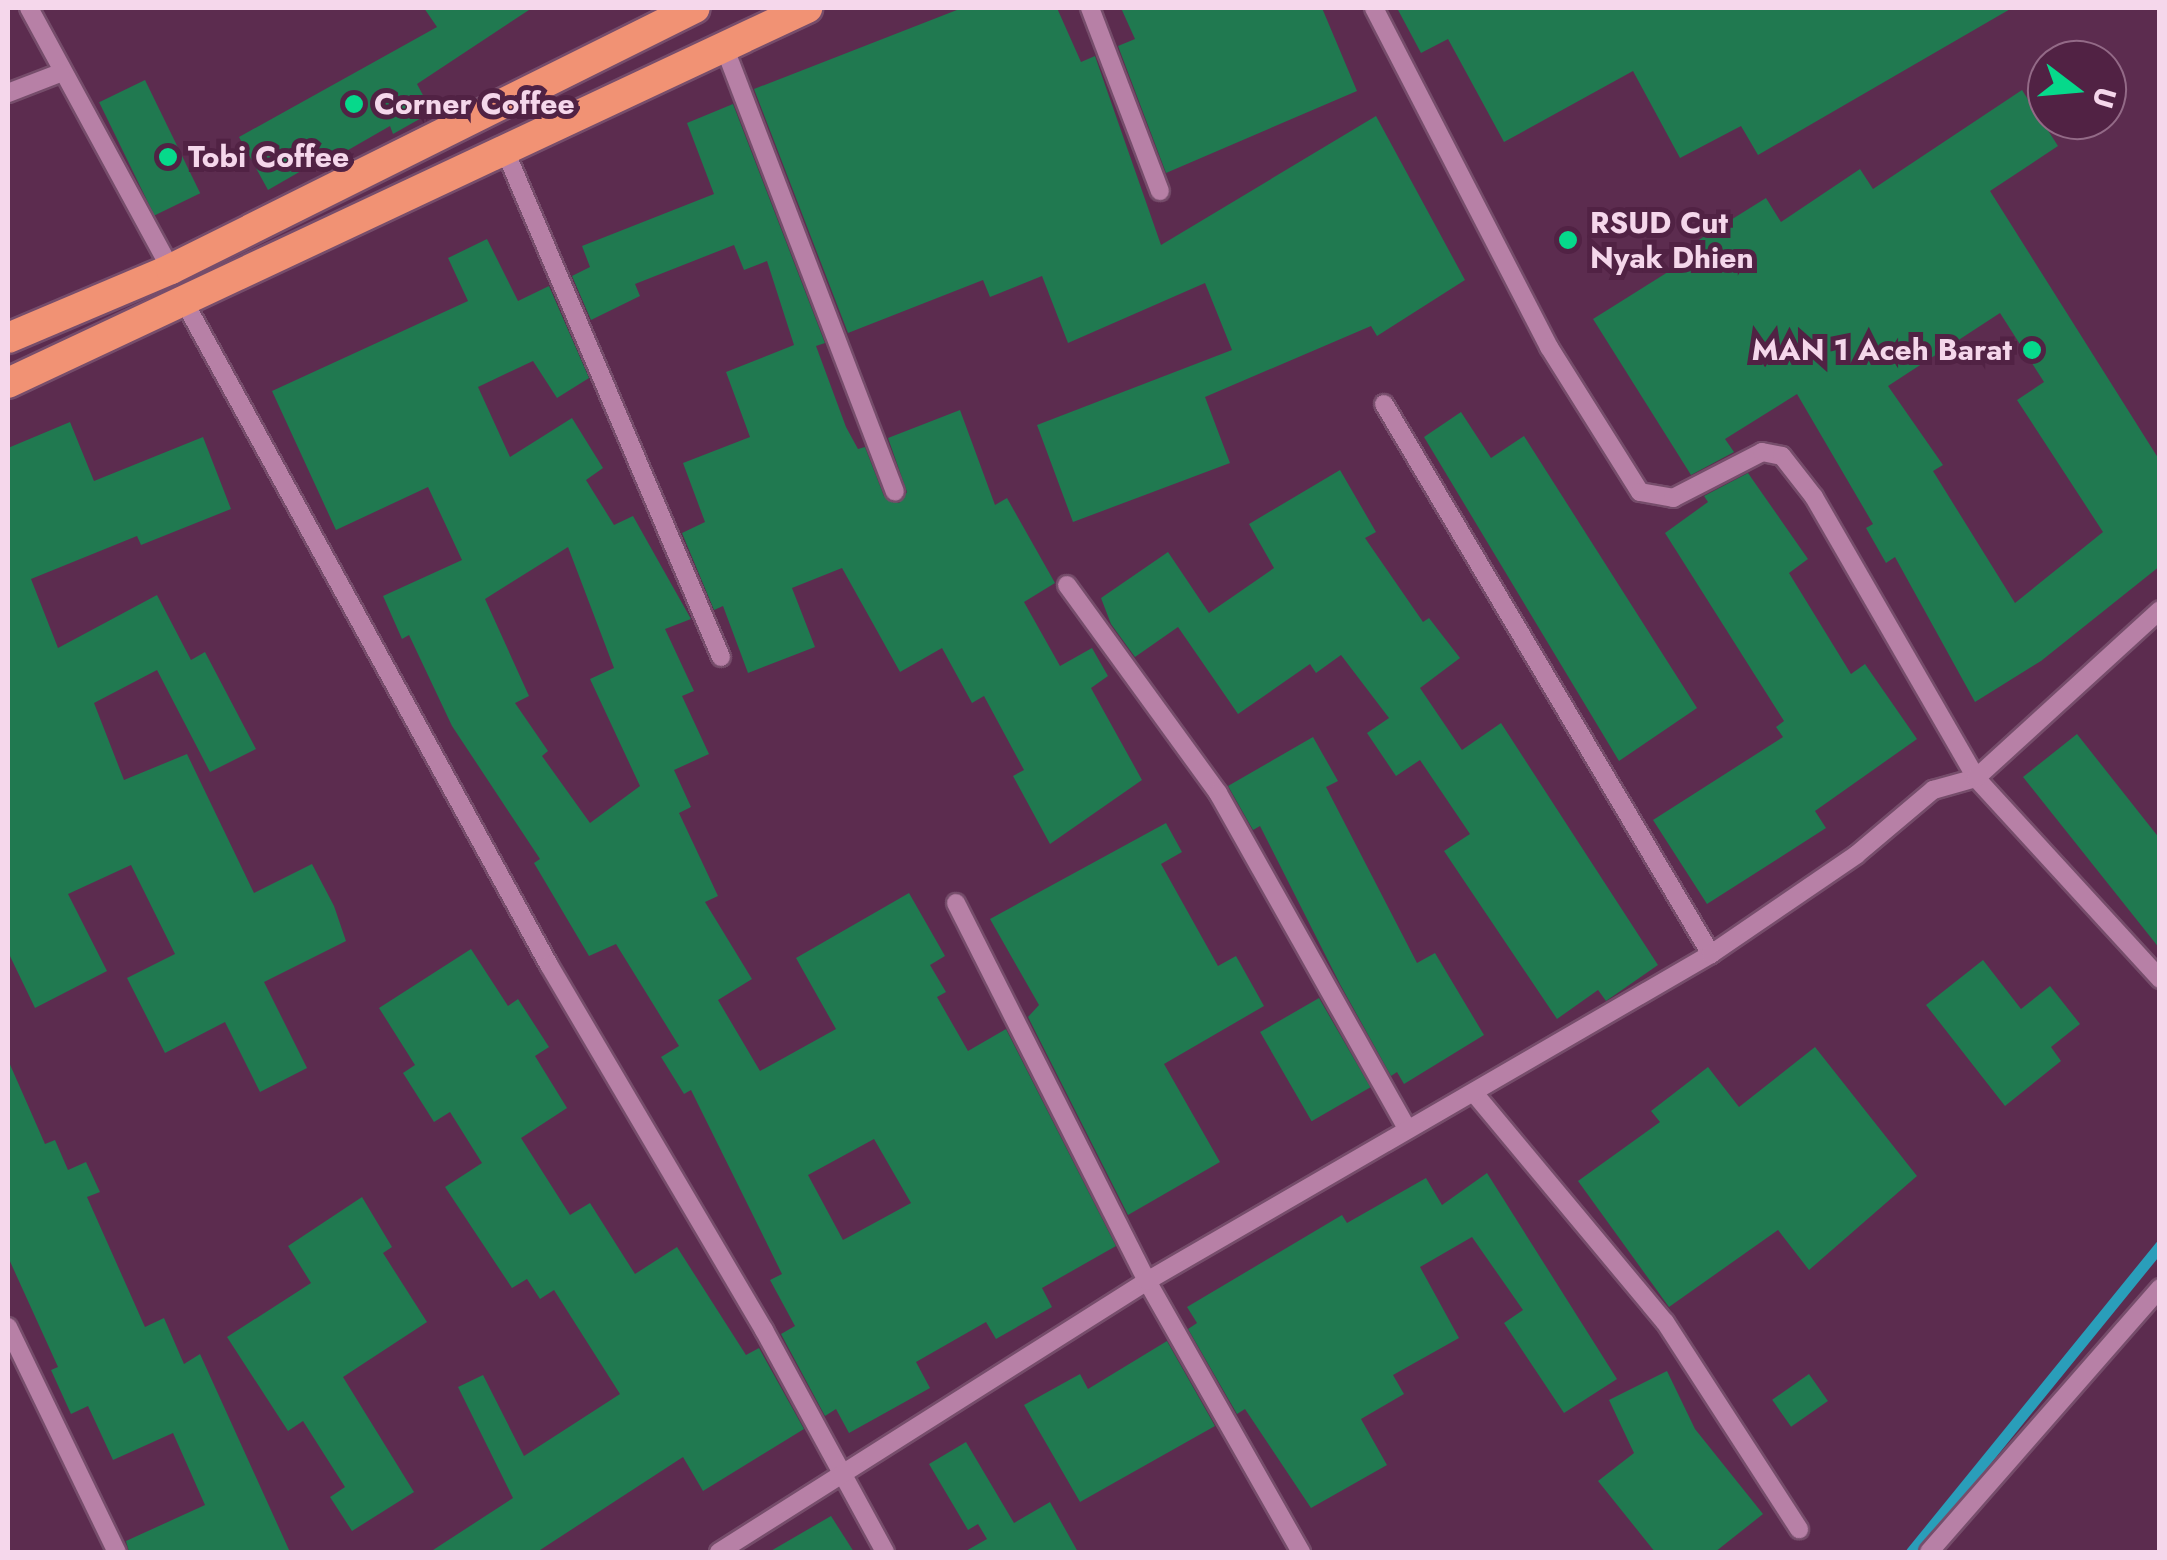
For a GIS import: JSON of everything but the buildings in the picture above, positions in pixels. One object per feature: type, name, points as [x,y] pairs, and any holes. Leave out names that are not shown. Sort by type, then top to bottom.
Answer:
[{"type":"highway","points":[[8,338],[171,269],[694,8]]},
{"type":"highway","points":[[8,383],[186,305],[807,8]]},
{"type":"street","points":[[29,8],[60,73],[171,269]]},
{"type":"street","points":[[1090,8],[1160,191]]},
{"type":"street","points":[[1374,8],[1549,348],[1640,492],[1673,498],[1762,452],[1782,456],[1814,497],[1976,778],[2160,979]]},
{"type":"street","points":[[725,50],[896,491]]},
{"type":"street","points":[[8,94],[60,73]]},
{"type":"street","points":[[506,153],[721,658]]},
{"type":"street","points":[[186,305],[539,948],[885,1552]]},
{"type":"street","points":[[1384,404],[1711,954]]},
{"type":"street","points":[[1067,585],[1218,793],[1406,1129]]},
{"type":"street","points":[[718,1552],[1147,1281],[1711,954],[1856,855],[1933,790],[1976,778],[2160,610]]},
{"type":"street","points":[[956,903],[1147,1281],[1301,1552]]},
{"type":"street","points":[[1474,1093],[1665,1322],[1799,1529]]},
{"type":"street","points":[[1929,1552],[2160,1288]]},
{"type":"street","points":[[8,1328],[117,1552]]},
{"type":"waterway","points":[[1911,1552],[2160,1246]]},
{"type":"place","name":"Corner Coffee","points":[[354,104]]},
{"type":"place","name":"Tobi Coffee","points":[[168,157]]},
{"type":"place","name":"RSUD Cut Nyak Dhien","points":[[1568,240]]},
{"type":"place","name":"MAN 1 Aceh Barat","points":[[2032,350]]}]
